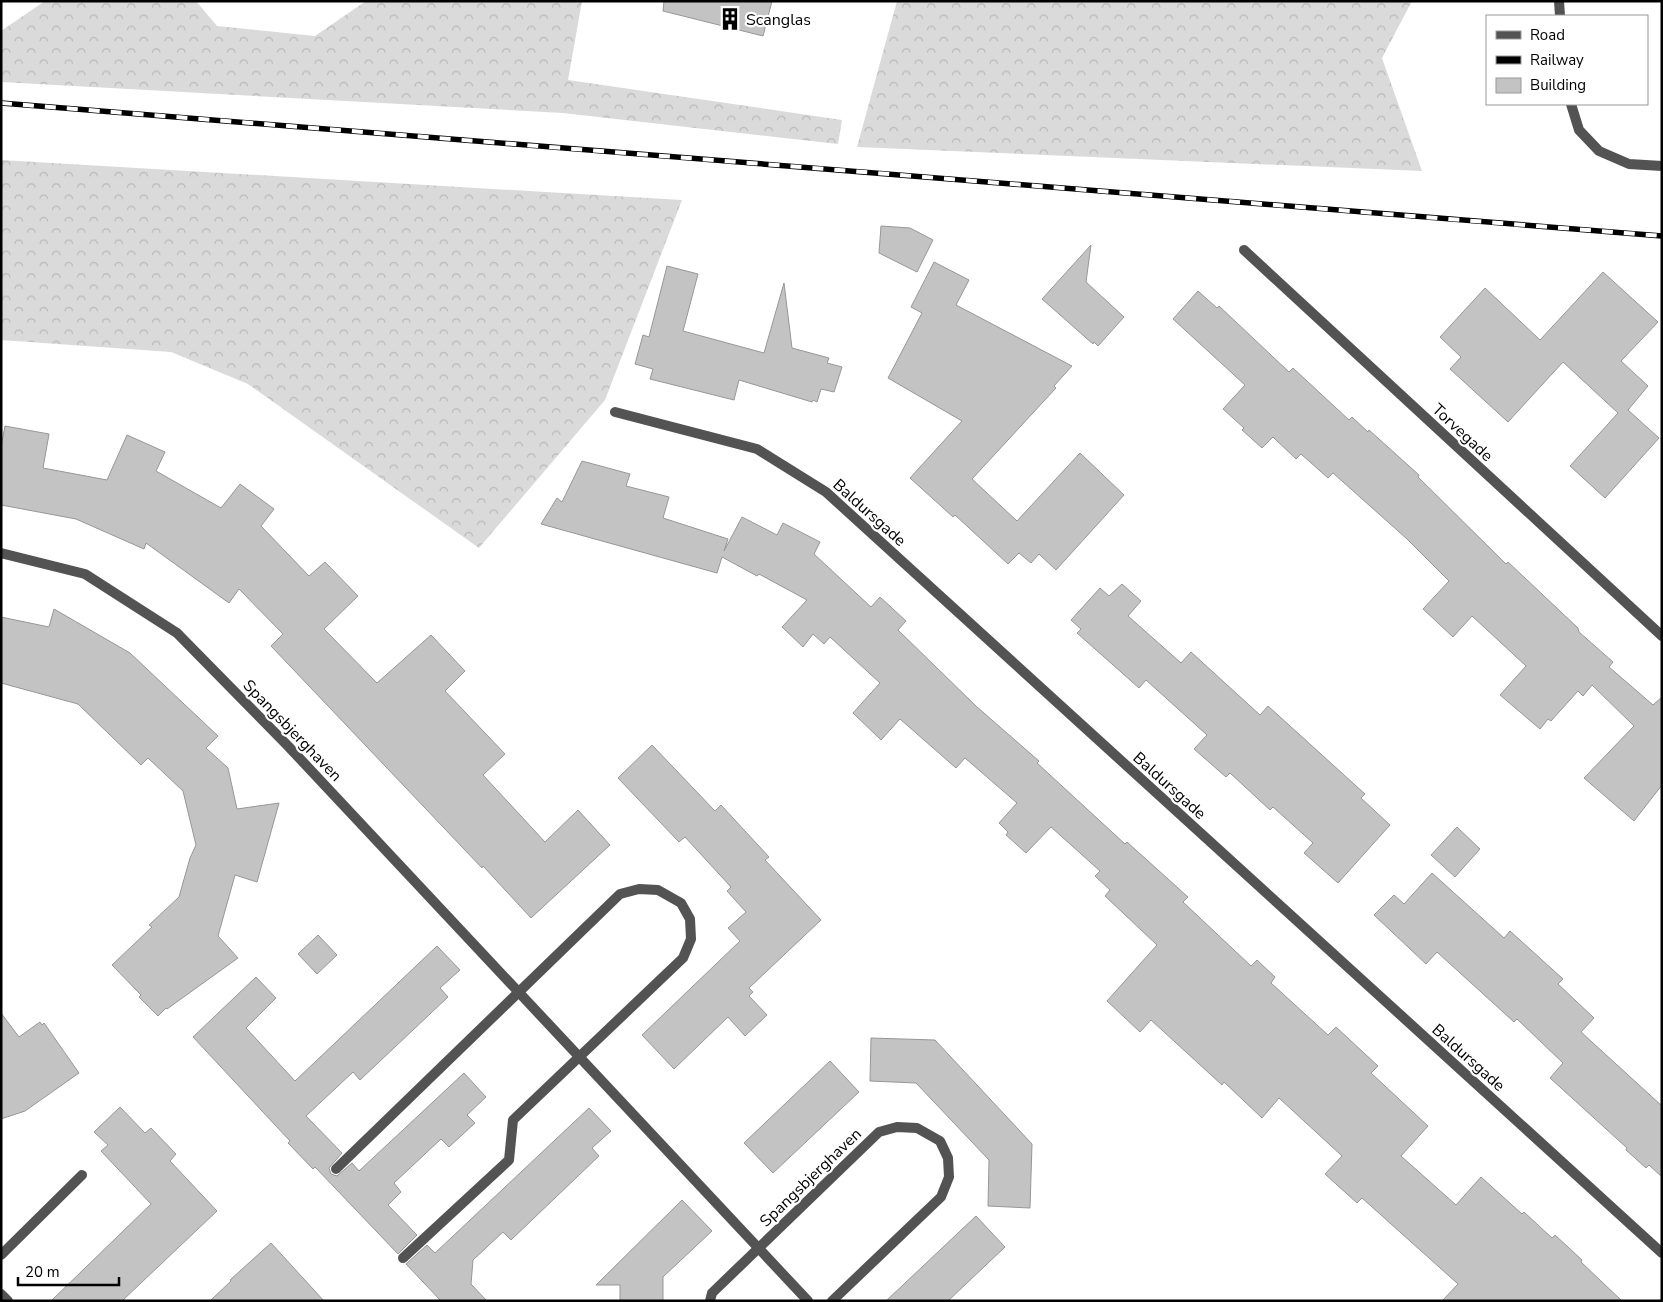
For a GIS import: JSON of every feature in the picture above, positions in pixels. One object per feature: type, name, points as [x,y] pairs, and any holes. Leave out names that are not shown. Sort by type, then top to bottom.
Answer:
[{"type":"street","points":[[1559,1],[1560,15]]},
{"type":"street","points":[[1571,105],[1579,130],[1599,150],[1629,164],[1662,166]]},
{"type":"street","name":"Torvegade","points":[[1244,250],[1662,636]]},
{"type":"street","name":"Baldursgade","points":[[615,412],[757,449],[826,492],[1662,1253]]},
{"type":"street","name":"Spangsbjerghaven","points":[[1,552],[85,574],[177,633],[288,746],[808,1301]]},
{"type":"street","points":[[336,1169],[620,894],[640,889],[658,890],[682,903],[690,919],[691,939],[683,958],[513,1120],[509,1160],[402,1258]]},
{"type":"street","name":"Spangsbjerghaven","points":[[710,1301],[712,1293],[878,1132],[898,1127],[917,1128],[940,1141],[948,1158],[949,1177],[941,1196],[832,1301]]},
{"type":"street","points":[[1,1255],[82,1176]]},
{"type":"street","points":[[1,1294],[8,1301]]},
{"type":"green space","points":[[45,1],[196,1],[217,26],[315,36],[366,1],[582,1],[568,80],[842,120],[838,144],[563,113],[1,82],[1,31]]},
{"type":"green space","points":[[897,1],[1412,1],[1382,58],[1422,171],[857,147]]},
{"type":"green space","points":[[1,160],[682,200],[605,400],[479,548],[248,384],[171,352],[1,340]]},
{"type":"building","name":"Scanglas","points":[[664,1],[772,1],[763,36],[663,11]]},
{"type":"building","points":[[881,226],[910,228],[933,240],[917,272],[879,253]]},
{"type":"building","points":[[1091,245],[1086,282],[1124,317],[1098,346],[1094,342],[1093,344],[1042,299]]},
{"type":"building","points":[[934,262],[969,280],[956,305],[1072,366],[1054,386],[1056,388],[972,479],[1017,521],[1080,453],[1124,495],[1056,570],[1039,554],[1031,563],[1019,553],[1008,564],[955,515],[953,517],[910,478],[962,421],[888,378],[922,313],[911,307]]},
{"type":"building","points":[[667,266],[698,274],[683,331],[764,353],[784,283],[792,348],[829,358],[827,363],[842,367],[834,392],[821,389],[817,402],[813,400],[812,402],[739,380],[734,400],[650,379],[653,369],[635,364],[643,335],[649,337]]},
{"type":"building","points":[[1603,272],[1658,322],[1621,361],[1648,386],[1628,410],[1659,438],[1605,498],[1570,466],[1618,413],[1563,362],[1508,422],[1450,369],[1461,357],[1440,337],[1485,288],[1540,340]]},
{"type":"building","points":[[1198,291],[1217,308],[1219,306],[1289,372],[1293,368],[1349,420],[1352,417],[1368,432],[1369,430],[1419,475],[1418,477],[1506,564],[1508,562],[1578,628],[1579,632],[1613,662],[1609,667],[1653,705],[1662,697],[1662,785],[1634,821],[1584,778],[1634,726],[1592,685],[1583,696],[1578,691],[1551,721],[1548,719],[1540,729],[1500,695],[1526,666],[1472,616],[1453,637],[1423,609],[1449,581],[1407,539],[1333,473],[1328,478],[1301,454],[1296,459],[1273,437],[1262,448],[1223,409],[1245,385],[1173,319]]},
{"type":"building","points":[[5,426],[49,434],[43,468],[107,480],[127,435],[165,452],[156,471],[221,508],[240,484],[274,509],[261,526],[309,576],[325,562],[358,596],[324,629],[377,683],[431,635],[465,671],[445,691],[505,754],[483,775],[545,842],[578,810],[610,845],[531,918],[271,646],[283,634],[239,589],[229,603],[146,543],[144,549],[76,519],[1,505],[1,447]]},
{"type":"building","points":[[582,461],[630,474],[626,486],[669,497],[663,518],[728,539],[724,551],[742,517],[777,535],[783,523],[820,542],[814,554],[871,607],[880,597],[906,621],[898,630],[977,707],[1039,761],[1037,763],[1125,844],[1127,842],[1188,897],[1183,902],[1251,966],[1257,960],[1275,977],[1271,983],[1328,1035],[1336,1027],[1378,1066],[1371,1073],[1428,1126],[1401,1156],[1456,1205],[1481,1177],[1552,1238],[1555,1235],[1622,1301],[1442,1301],[1458,1284],[1362,1198],[1357,1203],[1325,1174],[1342,1156],[1279,1098],[1262,1118],[1224,1082],[1222,1085],[1151,1020],[1140,1032],[1107,1001],[1157,945],[1105,896],[1110,890],[1095,876],[1100,871],[1051,827],[1026,853],[1006,835],[1008,832],[999,823],[1017,803],[965,758],[956,768],[900,719],[881,740],[853,713],[880,683],[830,637],[824,644],[813,634],[803,647],[782,627],[807,600],[759,574],[757,576],[722,557],[717,573],[541,524],[557,498],[562,502]]},
{"type":"building","points":[[1122,584],[1141,601],[1128,616],[1181,663],[1191,652],[1260,715],[1268,706],[1365,794],[1361,798],[1390,825],[1338,883],[1304,853],[1313,843],[1273,807],[1270,810],[1230,773],[1226,777],[1194,749],[1207,735],[1146,680],[1139,688],[1077,633],[1081,629],[1071,620],[1100,588],[1109,596]]},
{"type":"building","points":[[54,609],[130,653],[218,736],[206,748],[228,768],[237,809],[279,803],[257,882],[235,875],[218,936],[238,958],[166,1008],[158,1016],[112,965],[152,927],[149,925],[179,897],[190,858],[196,845],[183,791],[148,758],[141,765],[78,704],[1,683],[1,617],[49,627]]},
{"type":"building","points":[[652,745],[715,811],[721,805],[769,857],[765,860],[821,920],[749,988],[753,992],[749,996],[767,1015],[745,1036],[728,1017],[674,1069],[642,1035],[740,941],[728,928],[746,912],[727,891],[731,887],[685,837],[679,842],[618,778]]},
{"type":"building","points":[[1457,827],[1480,849],[1455,877],[1431,855]]},
{"type":"building","points":[[1432,873],[1504,938],[1510,931],[1563,979],[1558,984],[1594,1018],[1581,1032],[1662,1106],[1662,1177],[1649,1165],[1646,1168],[1626,1150],[1627,1148],[1550,1078],[1563,1063],[1517,1019],[1514,1022],[1437,952],[1426,964],[1374,915],[1394,895],[1404,904]]},
{"type":"building","points":[[318,935],[337,955],[317,974],[298,954]]},
{"type":"building","points":[[437,946],[460,970],[440,988],[448,997],[360,1080],[353,1072],[306,1116],[342,1153],[329,1168],[331,1174],[337,1176],[352,1163],[359,1171],[464,1073],[486,1097],[467,1115],[475,1123],[449,1147],[441,1139],[394,1183],[401,1192],[388,1205],[417,1235],[398,1254],[315,1167],[313,1169],[288,1143],[290,1141],[193,1037],[256,977],[276,998],[246,1028],[295,1081]]},
{"type":"building","points":[[1,1013],[19,1037],[40,1022],[42,1025],[44,1023],[79,1073],[25,1111],[1,1119]]},
{"type":"building","points":[[871,1038],[935,1040],[1032,1144],[1030,1208],[988,1206],[989,1160],[916,1083],[870,1081]]},
{"type":"building","points":[[830,1061],[859,1092],[773,1173],[744,1143]]},
{"type":"building","points":[[120,1107],[145,1133],[151,1128],[176,1154],[170,1161],[217,1211],[122,1301],[51,1301],[151,1204],[101,1151],[108,1145],[94,1132]]},
{"type":"building","points":[[589,1108],[611,1131],[592,1148],[599,1156],[511,1240],[503,1232],[473,1260],[471,1284],[487,1301],[441,1301],[406,1264],[427,1245],[435,1253]]},
{"type":"building","points":[[682,1200],[712,1231],[663,1277],[663,1301],[620,1301],[620,1285],[596,1285]]},
{"type":"building","points":[[976,1216],[1005,1247],[948,1301],[886,1301]]},
{"type":"building","points":[[271,1243],[324,1301],[210,1301],[230,1280]]},
{"type":"railway","points":[[1,103],[1662,236]]},
{"type":"place","name":"Scanglas","points":[[730,19]]}]
